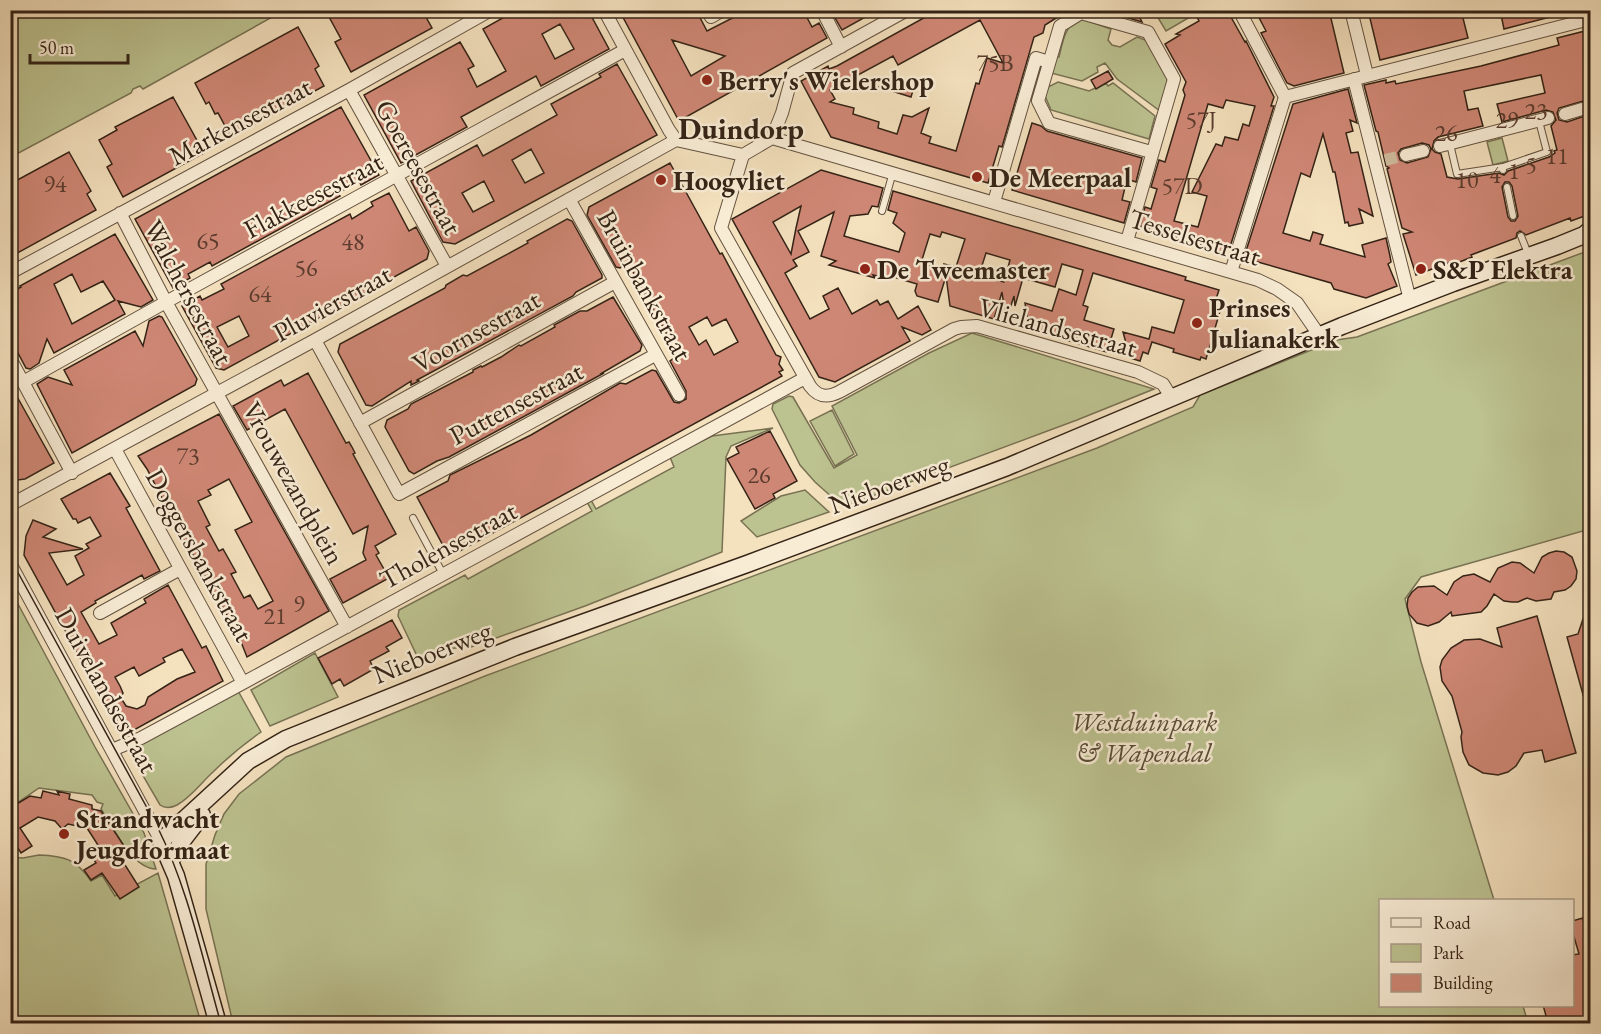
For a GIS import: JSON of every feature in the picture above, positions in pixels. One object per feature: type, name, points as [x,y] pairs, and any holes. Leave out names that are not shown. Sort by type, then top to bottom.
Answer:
[{"type":"street","name":"Markensestraat","points":[[10,273],[350,90],[491,10]]},
{"type":"street","points":[[604,10],[676,140],[743,155]]},
{"type":"street","points":[[707,10],[711,17],[723,10]]},
{"type":"street","points":[[822,10],[842,46]]},
{"type":"street","points":[[806,378],[721,228],[743,155],[772,138],[782,113],[793,73],[907,10]]},
{"type":"street","points":[[1231,272],[1285,97],[1239,10]]},
{"type":"street","points":[[1351,10],[1367,75]]},
{"type":"street","points":[[1127,241],[1173,79],[1148,32],[1081,13],[1060,26],[1049,62],[1038,101],[1049,123],[1151,152]]},
{"type":"street","points":[[1285,97],[1590,19]]},
{"type":"street","name":"Flakkeesestraat","points":[[23,382],[625,50]]},
{"type":"street","points":[[994,202],[1036,58],[1049,62]]},
{"type":"street","points":[[1354,79],[1380,162],[1410,300]]},
{"type":"street","name":"Goereesestraat","points":[[350,90],[447,266]]},
{"type":"street","points":[[1565,114],[1582,109]]},
{"type":"street","points":[[1445,145],[1544,119]]},
{"type":"street","name":"Tesselsestraat","points":[[772,138],[1258,280],[1277,289],[1297,303],[1319,335]]},
{"type":"street","name":"Pluvierstraat","points":[[10,505],[315,340],[676,140]]},
{"type":"street","points":[[1406,155],[1424,150]]},
{"type":"street","name":"Bruinbankstraat","points":[[569,199],[679,395]]},
{"type":"street","name":"Walchersestraat","points":[[120,213],[217,393]]},
{"type":"street","name":"Nieboerweg","points":[[161,841],[248,761],[286,739],[515,647],[1007,467],[1319,335],[1588,234]]},
{"type":"street","name":"Voornsestraat","points":[[360,423],[615,282]]},
{"type":"street","name":"Vlielandsestraat","points":[[806,378],[814,391],[831,396],[954,329],[977,326],[1138,372],[1163,384],[1171,397]]},
{"type":"street","points":[[315,340],[360,423]]},
{"type":"street","name":"Puttensestraat","points":[[360,423],[399,494],[655,355]]},
{"type":"street","points":[[10,358],[72,473]]},
{"type":"street","name":"Tholensestraat","points":[[112,750],[141,738],[806,378]]},
{"type":"street","name":"Vrouwezandplein","points":[[217,393],[347,627]]},
{"type":"street","name":"Doggersbankstraat","points":[[115,449],[243,683]]},
{"type":"street","name":"Duivelandsestraat","points":[[10,563],[161,841]]},
{"type":"street","points":[[100,613],[180,569]]},
{"type":"street","name":"Nieboerweg","points":[[170,862],[182,841],[207,810],[218,789]]},
{"type":"street","points":[[161,841],[188,915],[218,1023]]},
{"type":"lane","points":[[1445,145],[1457,174],[1503,168],[1547,152],[1544,119]]},
{"type":"lane","points":[[882,211],[893,172]]},
{"type":"lane","points":[[1507,187],[1513,216]]},
{"type":"lane","points":[[1521,236],[1530,256]]},
{"type":"lane","points":[[414,518],[444,574]]},
{"type":"green space","points":[[10,11],[283,11],[143,89],[140,86],[133,89],[131,93],[11,157]]},
{"type":"green space","points":[[1154,11],[1186,11],[1190,17],[1166,31]]},
{"type":"green space","points":[[1079,18],[1111,29],[1108,40],[1112,45],[1120,47],[1137,37],[1148,41],[1169,78],[1160,111],[1117,79],[1105,63],[1097,67],[1098,72],[1082,81],[1051,73],[1054,57],[1059,57],[1067,31]]},
{"type":"green space","points":[[1058,82],[1089,91],[1106,83],[1108,86],[1113,83],[1155,116],[1149,139],[1051,110],[1045,96],[1048,87]]},
{"type":"green space","points":[[1502,138],[1508,161],[1493,165],[1487,142]]},
{"type":"green space","name":"Westduinpark & Wapendal","points":[[1590,250],[1590,529],[1421,577],[1405,599],[1421,662],[1494,899],[1379,899],[1379,1007],[1523,1007],[1528,1023],[233,1023],[206,909],[206,864],[224,814],[239,794],[286,757],[485,676],[1097,448],[1193,407],[1200,395],[1336,340],[1357,337]]},
{"type":"green space","points":[[972,333],[1154,389],[843,507],[800,465],[772,409],[773,404],[789,396],[793,397],[834,468],[857,455],[832,406],[929,353]]},
{"type":"green space","points":[[832,410],[854,454],[835,466],[810,421]]},
{"type":"green space","points":[[773,428],[731,446],[726,457],[722,552],[585,606],[471,647],[441,649],[418,658],[398,616],[399,610],[465,575],[468,579],[592,511],[587,502],[591,500],[596,509],[674,467],[670,457],[712,436]]},
{"type":"green space","points":[[805,490],[829,512],[757,537],[741,521],[781,496]]},
{"type":"green space","points":[[11,591],[144,833],[156,869],[147,867],[131,855],[101,809],[103,804],[97,802],[92,795],[39,788],[11,807]]},
{"type":"green space","points":[[315,653],[338,697],[270,726],[251,690]]},
{"type":"green space","points":[[237,689],[261,732],[230,756],[182,802],[171,807],[160,805],[127,748]]},
{"type":"green space","points":[[39,855],[56,856],[75,863],[91,881],[102,875],[115,896],[158,873],[201,1023],[11,1023],[10,857],[23,858]]},
{"type":"building","points":[[337,10],[422,10],[432,28],[351,72],[335,42],[341,39],[328,15]]},
{"type":"building","points":[[517,10],[588,10],[609,49],[541,86],[536,76],[461,117],[467,127],[401,163],[364,95],[460,42],[474,66],[468,69],[477,87],[490,80],[506,71],[483,29]],"holes":[[[560,24],[574,49],[555,59],[542,34]]]},
{"type":"building","points":[[619,10],[696,10],[707,31],[748,10],[803,10],[812,27],[819,23],[827,38],[679,121]],"holes":[[[672,40],[725,56],[691,76]]]},
{"type":"building","points":[[846,10],[878,10],[842,30],[834,16]]},
{"type":"building","points":[[938,10],[1069,10],[1045,25],[1043,33],[1034,37],[1002,147],[999,146],[988,183],[831,137],[801,81],[828,66],[829,69]],"holes":[[[980,20],[1003,63],[987,58],[979,84],[976,83],[956,151],[929,143],[931,137],[921,133],[929,108],[912,117],[903,115],[897,134],[878,128],[879,122],[853,114],[854,108],[830,102],[835,99],[830,90],[893,56],[898,65]]]},
{"type":"building","points":[[1136,10],[1142,22],[1105,11]]},
{"type":"building","points":[[1193,10],[1227,10],[1246,41],[1274,97],[1271,106],[1274,106],[1230,247],[1223,252],[1140,226],[1145,207],[1151,209],[1157,189],[1151,187],[1159,160],[1165,162],[1185,95],[1183,90],[1186,82],[1165,44],[1180,35],[1176,34],[1199,21]],"holes":[[[1226,100],[1255,106],[1249,126],[1243,124],[1238,140],[1225,137],[1222,146],[1216,144],[1192,192],[1207,196],[1198,227],[1174,221],[1208,104],[1223,108]]]},
{"type":"building","points":[[1255,10],[1329,10],[1344,73],[1294,86],[1287,83],[1261,33],[1266,31]]},
{"type":"building","points":[[1368,10],[1461,10],[1468,38],[1380,60]]},
{"type":"building","points":[[1500,10],[1561,10],[1562,14],[1504,29]]},
{"type":"building","points":[[298,27],[319,66],[315,69],[324,86],[231,137],[218,113],[215,114],[209,102],[206,104],[195,83]]},
{"type":"building","points":[[1585,31],[1590,48],[1590,107],[1590,214],[1571,221],[1570,218],[1526,235],[1520,231],[1516,238],[1471,255],[1472,257],[1416,275],[1403,234],[1412,232],[1402,228],[1387,169],[1389,168],[1386,166],[1364,85],[1386,80],[1386,83],[1395,81],[1396,84],[1481,66],[1559,45],[1557,38]],"holes":[[[1541,75],[1545,93],[1497,104],[1502,122],[1546,110],[1553,112],[1556,120],[1551,126],[1557,150],[1549,157],[1508,171],[1504,175],[1499,173],[1458,179],[1447,177],[1441,154],[1432,149],[1434,141],[1438,137],[1483,126],[1478,108],[1468,110],[1464,91]],[[1583,101],[1590,107],[1588,115],[1567,122],[1559,120],[1557,113],[1559,108]],[[1422,143],[1429,145],[1431,149],[1428,157],[1407,163],[1400,160],[1398,153],[1401,149]],[[1505,182],[1509,182],[1512,186],[1518,216],[1515,221],[1511,221],[1508,217],[1502,187]]]},
{"type":"building","points":[[617,64],[657,135],[455,244],[443,242],[411,181],[477,145],[483,156],[557,115],[551,104],[601,77],[599,74]],"holes":[[[531,149],[544,173],[525,183],[512,160]],[[484,181],[494,201],[473,212],[462,193]]]},
{"type":"building","points":[[1108,71],[1113,79],[1096,89],[1091,80]]},
{"type":"building","points":[[893,79],[910,81],[914,87],[911,97],[879,87]]},
{"type":"building","points":[[1348,89],[1357,123],[1350,120],[1353,131],[1346,133],[1351,153],[1358,152],[1373,216],[1359,209],[1363,223],[1349,226],[1348,222],[1345,223],[1335,172],[1333,172],[1323,134],[1310,177],[1301,173],[1283,233],[1310,241],[1313,232],[1323,235],[1320,244],[1365,257],[1362,245],[1386,238],[1391,262],[1388,264],[1397,286],[1366,298],[1334,289],[1331,283],[1251,260],[1246,251],[1293,104]]},
{"type":"building","points":[[173,97],[204,153],[123,197],[107,167],[112,164],[99,140],[117,130],[115,127]]},
{"type":"building","points":[[341,107],[379,175],[361,185],[359,181],[338,193],[340,196],[212,266],[210,262],[188,274],[190,278],[173,288],[135,219]]},
{"type":"building","points":[[1032,123],[1047,131],[1142,158],[1136,182],[1127,179],[1122,200],[1130,202],[1124,223],[1012,190]]},
{"type":"building","points":[[69,152],[91,191],[87,194],[96,210],[10,257],[10,184]]},
{"type":"building","points":[[670,163],[720,254],[722,253],[776,355],[781,357],[779,364],[783,370],[779,372],[782,376],[456,553],[446,551],[417,497],[448,481],[450,475],[531,435],[620,383],[626,384],[652,370],[656,371],[674,402],[679,403],[686,399],[686,391],[670,361],[678,355],[628,263],[620,268],[616,267],[587,215],[589,207]],"holes":[[[707,317],[712,326],[726,319],[738,342],[714,355],[706,340],[699,345],[689,327]]]},
{"type":"building","points":[[821,170],[883,188],[878,207],[872,206],[868,214],[850,216],[844,236],[899,252],[905,233],[893,223],[897,213],[888,210],[893,191],[1186,277],[1185,280],[1219,290],[1216,299],[1223,301],[1206,359],[1201,357],[1200,360],[1173,352],[1174,349],[1152,342],[1148,354],[1143,352],[1140,361],[1130,358],[1123,332],[1149,339],[1152,327],[1174,333],[1184,300],[1093,273],[1083,305],[1088,307],[1084,320],[1114,329],[1107,352],[1029,329],[1025,303],[1052,311],[1059,289],[1076,295],[1083,270],[1062,264],[1055,287],[1023,278],[1015,306],[1014,296],[1006,321],[1002,292],[994,319],[950,306],[946,276],[938,302],[917,296],[915,291],[917,284],[890,276],[889,279],[873,275],[875,278],[829,265],[836,261],[821,256],[834,212],[798,231],[809,252],[793,260],[797,266],[785,273],[810,319],[829,309],[823,296],[838,288],[852,314],[877,300],[880,305],[888,301],[898,319],[918,306],[931,330],[922,335],[902,327],[910,341],[835,382],[819,377],[732,219]],"holes":[[[801,206],[796,228],[791,254],[773,222]],[[942,232],[965,239],[956,267],[944,264],[945,271],[921,263],[930,234],[940,237]],[[986,253],[1010,260],[1004,282],[979,275]]]},
{"type":"building","points":[[389,193],[409,231],[416,227],[429,251],[427,259],[224,370],[216,368],[182,306],[200,296],[202,300],[224,289],[221,284],[350,214],[352,219],[373,206],[371,202]],"holes":[[[239,316],[249,336],[228,347],[217,327]]]},
{"type":"building","points":[[567,219],[572,221],[602,278],[417,380],[419,381],[411,385],[411,381],[372,406],[366,405],[338,352],[340,344],[445,288],[446,285],[463,275],[467,276],[528,243],[527,241]]},
{"type":"building","points":[[115,234],[153,300],[141,307],[118,301],[125,314],[54,353],[47,339],[39,363],[30,369],[26,368],[10,338],[10,293]],"holes":[[[72,274],[81,292],[103,281],[115,300],[72,324],[54,284]]]},
{"type":"building","points":[[613,297],[642,345],[640,351],[449,457],[414,474],[409,471],[385,427],[387,420],[408,409],[411,404],[555,327],[554,325]]},
{"type":"building","points":[[159,316],[162,317],[197,379],[195,385],[72,453],[37,384],[48,377],[72,385],[64,370],[135,331],[143,346],[149,321]]},
{"type":"building","points":[[308,373],[346,443],[349,442],[352,447],[355,453],[353,454],[396,534],[375,546],[379,553],[376,555],[389,578],[343,603],[330,579],[366,560],[363,553],[368,526],[353,534],[285,409],[247,430],[233,406],[281,380],[284,386]]},
{"type":"building","points":[[10,384],[54,463],[25,479],[10,481]]},
{"type":"building","points":[[219,414],[329,611],[247,657],[220,602],[138,456]],"holes":[[[229,479],[252,522],[235,530],[273,601],[258,609],[250,595],[244,598],[231,574],[236,572],[223,549],[219,551],[206,527],[210,525],[198,501],[211,495],[208,490]]]},
{"type":"building","points":[[770,431],[797,481],[773,494],[775,498],[755,509],[727,459],[739,453],[736,447]]},
{"type":"building","points":[[110,473],[130,506],[126,508],[160,571],[144,579],[142,575],[95,601],[96,603],[81,612],[99,644],[117,635],[111,623],[146,603],[144,599],[168,585],[202,648],[206,646],[223,681],[134,730],[117,725],[24,555],[26,536],[33,520],[56,529],[43,537],[83,549],[49,553],[67,585],[84,575],[75,556],[89,548],[86,544],[101,536],[90,517],[78,523],[76,519],[73,519],[61,499]],"holes":[[[182,649],[195,672],[177,679],[148,697],[145,705],[137,709],[126,706],[121,698],[123,693],[115,677],[134,667],[139,676],[165,662],[163,658]]]},
{"type":"building","points":[[1556,551],[1564,552],[1572,557],[1577,571],[1576,579],[1571,586],[1554,592],[1551,599],[1536,601],[1527,598],[1512,602],[1504,601],[1494,594],[1481,612],[1452,616],[1451,612],[1439,622],[1428,626],[1417,623],[1409,614],[1408,598],[1418,587],[1434,586],[1447,595],[1454,582],[1463,576],[1474,574],[1490,582],[1498,568],[1512,562],[1520,563],[1534,573],[1542,557]]},
{"type":"building","points":[[1589,601],[1590,709],[1587,709],[1567,637],[1578,634]]},
{"type":"building","points":[[1537,616],[1576,753],[1545,762],[1542,750],[1524,753],[1516,766],[1508,772],[1498,775],[1483,773],[1469,765],[1463,752],[1462,732],[1452,696],[1442,681],[1440,667],[1442,660],[1451,648],[1464,640],[1480,639],[1502,647],[1497,628]]},
{"type":"building","points":[[392,620],[402,638],[386,647],[389,651],[370,661],[374,669],[344,686],[340,679],[332,684],[318,658]]},
{"type":"building","points":[[43,791],[59,795],[57,791],[70,794],[69,799],[92,805],[92,809],[101,811],[128,852],[120,857],[139,887],[120,899],[102,873],[91,880],[84,870],[96,863],[89,851],[98,845],[87,828],[68,824],[62,829],[55,821],[38,817],[20,828],[32,846],[21,853],[10,836],[10,808],[30,796],[41,798]]},
{"type":"building","points":[[1583,918],[1590,955],[1590,1023],[1548,1023],[1544,1007],[1574,1007],[1574,955],[1579,954],[1574,937],[1574,920]]},
{"type":"tunnel","points":[[1385,160],[1406,155]]},
{"type":"tram line","points":[[10,558],[168,850],[194,923],[221,1024]]},
{"type":"place","name":"Berry's Wielershop","points":[[707,80]]},
{"type":"place","name":"De Meerpaal","points":[[977,177]]},
{"type":"place","name":"Hoogvliet","points":[[661,180]]},
{"type":"place","name":"De Tweemaster","points":[[865,269]]},
{"type":"place","name":"S&P Elektra","points":[[1421,269]]},
{"type":"place","name":"Prinses Julianakerk","points":[[1197,323]]},
{"type":"place","name":"Strandwacht Jeugdformaat","points":[[64,834]]},
{"type":"district","name":"Duindorp","points":[[741,128]]}]
